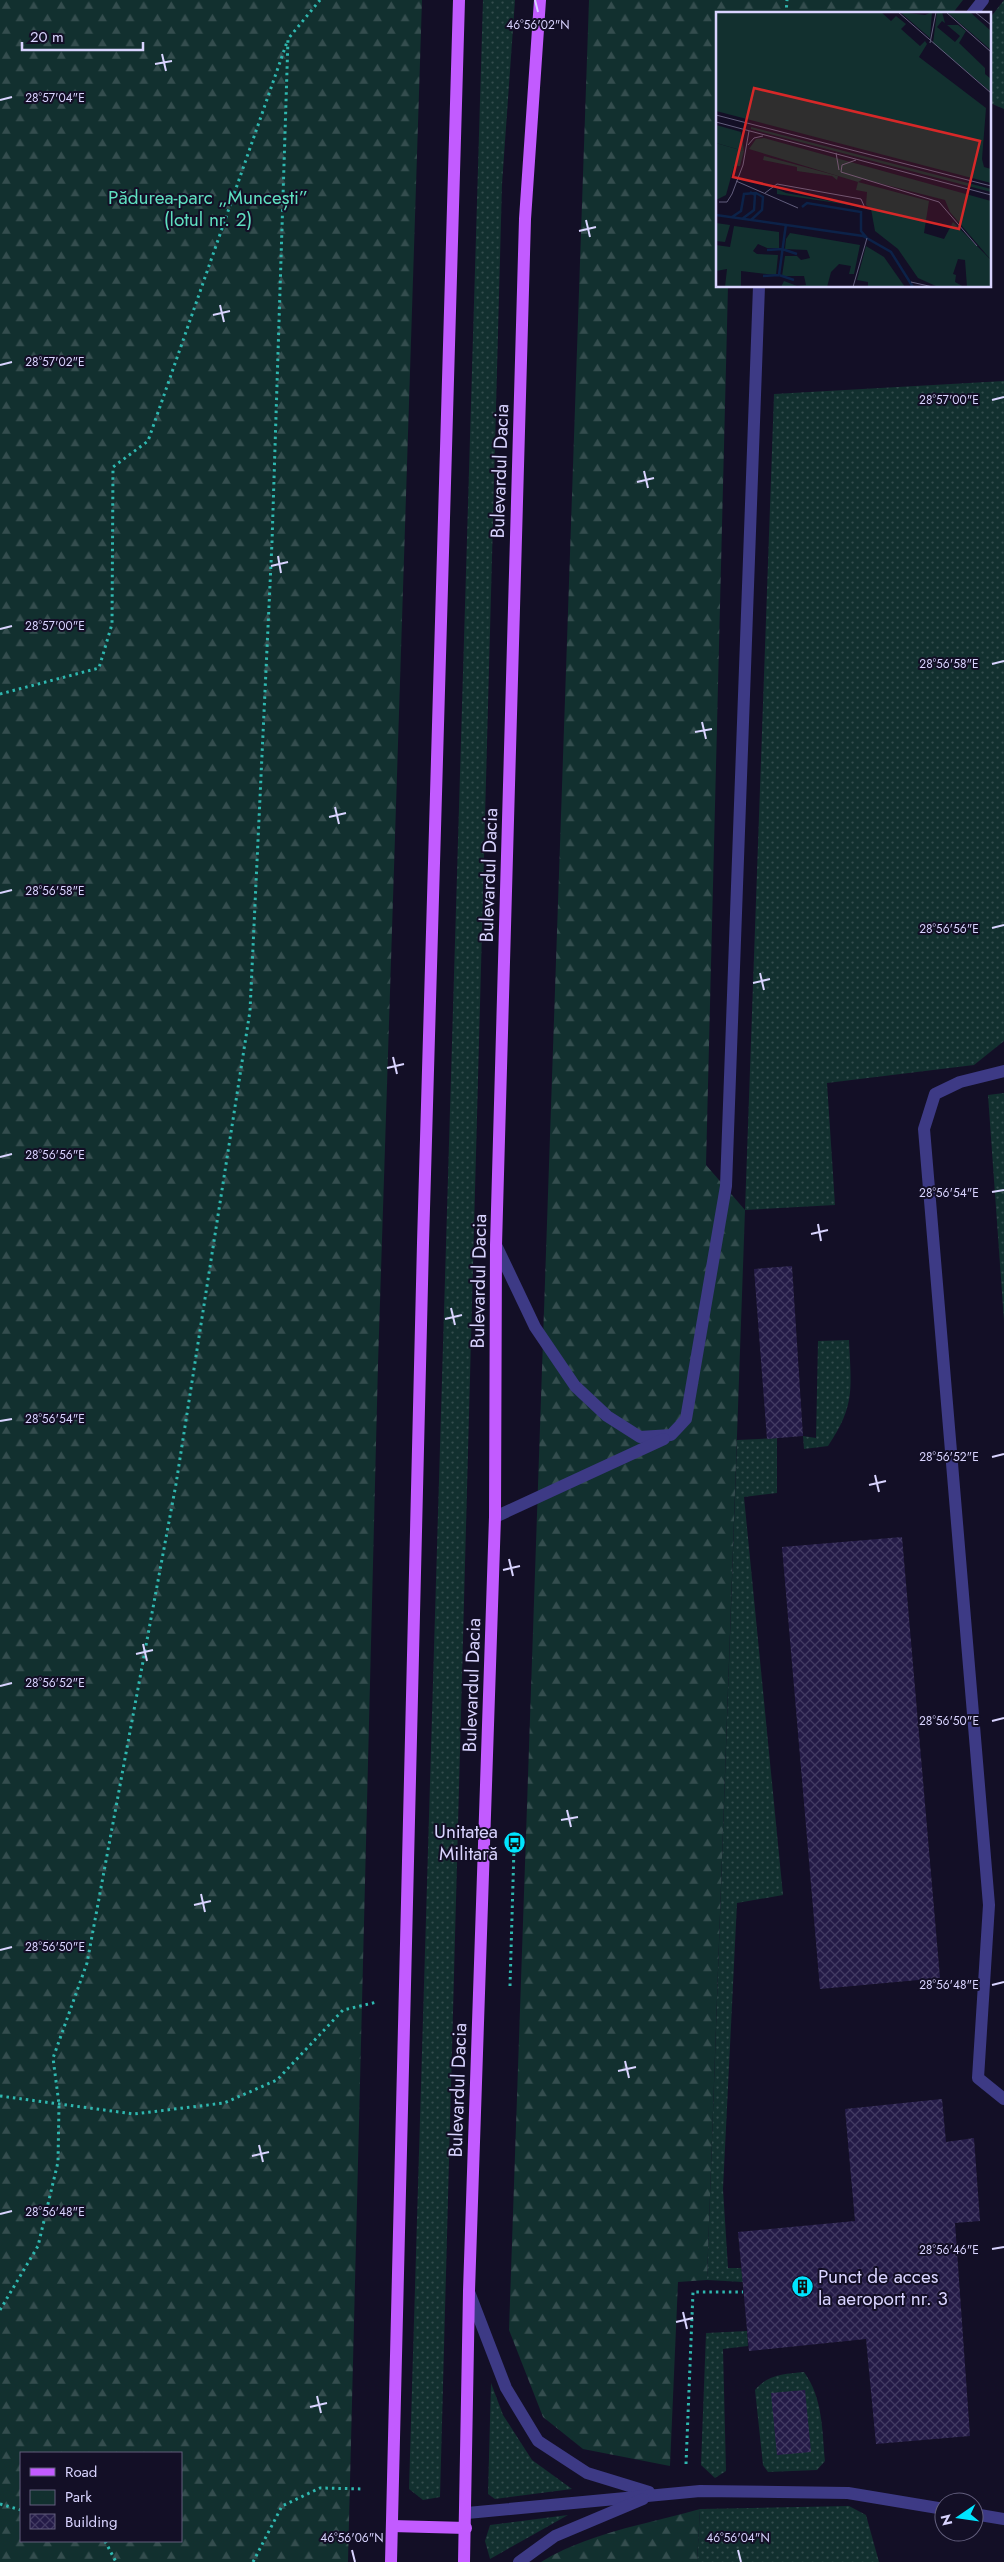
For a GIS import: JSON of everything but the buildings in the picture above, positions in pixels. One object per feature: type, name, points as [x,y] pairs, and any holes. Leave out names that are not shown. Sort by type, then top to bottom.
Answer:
[{"type":"main road","points":[[391,2562],[423,1243],[459,0]]},
{"type":"main road","name":"Bulevardul Dacia","points":[[464,2562],[467,2513],[469,2291],[495,1517],[496,1245],[525,219],[540,0]]},
{"type":"main road","points":[[392,2526],[466,2528]]},
{"type":"lane","points":[[974,12],[983,0]]},
{"type":"lane","points":[[495,1517],[671,1436],[686,1419],[726,1186],[759,288]]},
{"type":"lane","points":[[1004,1071],[960,1082],[936,1094],[924,1129],[989,1905],[978,2078],[1004,2099]]},
{"type":"lane","points":[[496,1245],[535,1327],[575,1386],[607,1416],[640,1438],[671,1436]]},
{"type":"lane","points":[[469,2291],[506,2388],[538,2441],[587,2473],[656,2494]]},
{"type":"lane","points":[[467,2513],[685,2492],[848,2493],[934,2507]]},
{"type":"lane","points":[[518,2562],[555,2536],[656,2494]]},
{"type":"lane","points":[[984,2516],[1004,2519]]},
{"type":"path","points":[[0,694],[99,668],[112,624],[113,467],[148,441],[288,39],[320,0]]},
{"type":"path","points":[[0,2310],[38,2246],[58,2162],[59,2104],[53,2058],[87,1963],[176,1484],[250,1011],[272,542],[288,39]]},
{"type":"path","points":[[511,1960],[515,1843]]},
{"type":"path","points":[[0,2096],[134,2114],[224,2103],[277,2080],[343,2010],[405,1995]]},
{"type":"path","points":[[685,2492],[693,2292],[743,2292]]},
{"type":"path","points":[[253,2562],[282,2506],[320,2488],[392,2490]]},
{"type":"path","points":[[0,2504],[20,2510]]},
{"type":"path","points":[[106,2542],[116,2562]]},
{"type":"green space","name":"Pădurea-parc „Muncești” (lotul nr. 2)","points":[[0,0],[422,0],[378,1364],[348,2562],[0,2562]]},
{"type":"green space","points":[[483,0],[515,0],[502,184],[440,2497],[423,2500],[409,2489]]},
{"type":"green space","points":[[589,0],[963,0],[954,12],[716,12],[716,288],[728,288],[706,1165],[745,1210],[707,2280],[678,2282],[670,2466],[583,2449],[543,2417],[509,2330]]},
{"type":"green space","points":[[1004,0],[1004,109],[992,104],[992,15]]},
{"type":"green space","points":[[1004,381],[1004,1041],[974,1065],[827,1083],[835,1205],[745,1210],[774,394]]},
{"type":"green space","points":[[1004,1093],[1004,1321],[988,1095]]},
{"type":"green space","points":[[849,1340],[851,1383],[850,1395],[843,1419],[828,1446],[804,1449],[803,1436],[816,1438],[818,1341]]},
{"type":"green space","points":[[777,1438],[777,1493],[744,1497],[783,1895],[737,1903],[723,2189],[728,2268],[741,2268],[743,2282],[707,2280],[737,1440]]},
{"type":"green space","points":[[747,2331],[748,2346],[723,2349],[726,2471],[715,2478],[701,2465],[706,2333]]},
{"type":"green space","points":[[804,2372],[818,2403],[825,2461],[817,2470],[768,2472],[763,2465],[755,2390],[771,2378],[784,2374]]},
{"type":"green space","points":[[491,2383],[503,2415],[532,2460],[572,2489],[495,2499],[488,2494]]},
{"type":"green space","points":[[849,2506],[866,2515],[879,2562],[697,2562],[700,2509]]},
{"type":"green space","points":[[700,2509],[697,2562],[541,2562],[559,2552],[598,2536]]},
{"type":"green space","points":[[568,2515],[490,2559],[485,2541],[490,2525]]},
{"type":"place","name":"Unitatea Militară","points":[[514,1842]]},
{"type":"place","name":"Punct de acces la aeroport nr. 3","points":[[802,2287]]}]
